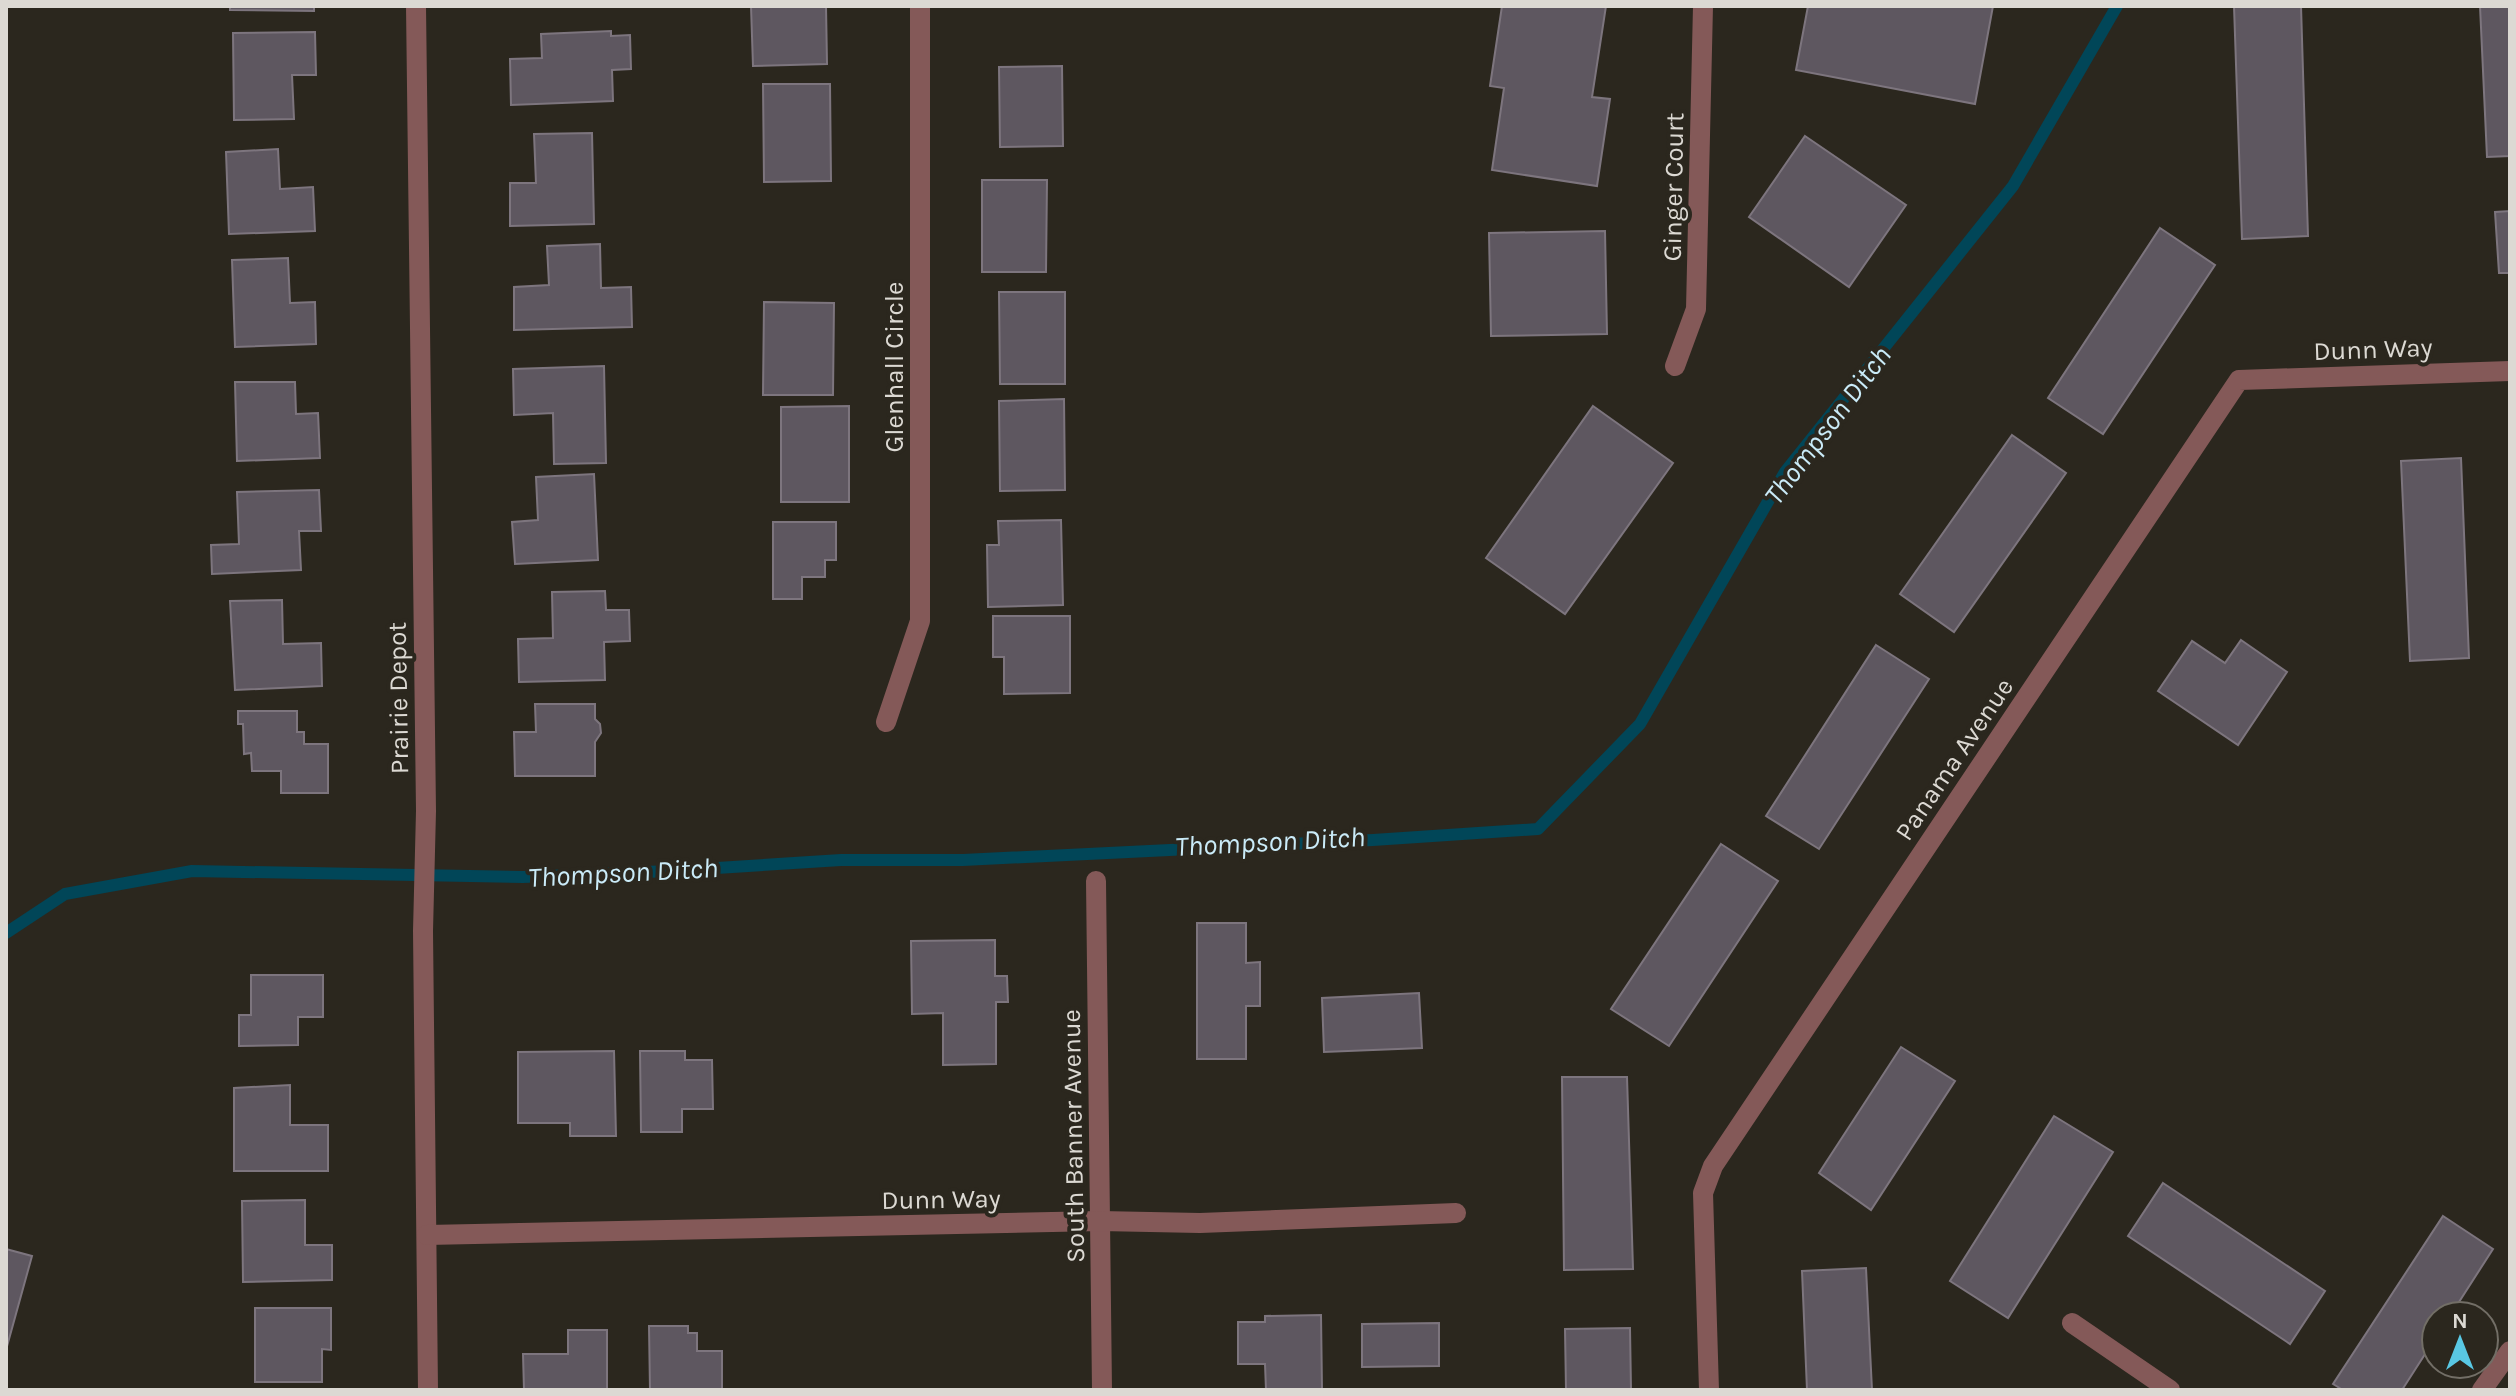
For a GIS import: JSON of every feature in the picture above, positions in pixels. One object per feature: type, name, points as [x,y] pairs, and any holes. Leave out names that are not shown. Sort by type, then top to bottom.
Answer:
[{"type":"street","name":"Prairie Depot","points":[[416,6],[426,811],[423,931],[428,1390]]},
{"type":"street","name":"Glenhall Circle","points":[[886,722],[920,621],[920,6]]},
{"type":"street","name":"Ginger Court","points":[[1675,366],[1696,309],[1703,6]]},
{"type":"street","name":"Dunn Way","points":[[2239,380],[2510,371]]},
{"type":"street","name":"Panama Avenue","points":[[1709,1390],[1703,1193],[1713,1166],[2239,380]]},
{"type":"street","name":"South Banner Avenue","points":[[1096,881],[1102,1390]]},
{"type":"street","name":"Dunn Way","points":[[427,1235],[1100,1221],[1200,1223],[1456,1213]]},
{"type":"street","points":[[2072,1323],[2170,1390]]},
{"type":"street","points":[[2482,1390],[2510,1351]]},
{"type":"building","points":[[230,6],[314,6],[314,11],[230,10]]},
{"type":"building","points":[[751,6],[826,6],[827,64],[753,66]]},
{"type":"building","points":[[1502,6],[1606,6],[1592,97],[1610,99],[1597,186],[1492,170],[1504,88],[1490,86]]},
{"type":"building","points":[[1808,6],[1993,6],[1975,104],[1796,70]]},
{"type":"building","points":[[2234,6],[2301,6],[2308,236],[2242,239]]},
{"type":"building","points":[[2480,6],[2510,6],[2510,156],[2487,157]]},
{"type":"building","points":[[611,31],[611,36],[630,35],[631,69],[612,70],[613,101],[511,105],[510,59],[542,58],[541,34]]},
{"type":"building","points":[[315,32],[316,75],[292,75],[294,119],[234,120],[233,33]]},
{"type":"building","points":[[1062,66],[1063,146],[1000,147],[999,67]]},
{"type":"building","points":[[763,84],[830,84],[831,181],[764,182]]},
{"type":"building","points":[[592,133],[594,224],[510,226],[510,183],[536,183],[534,134]]},
{"type":"building","points":[[1805,136],[1906,205],[1849,287],[1749,217]]},
{"type":"building","points":[[278,149],[280,189],[313,187],[315,231],[229,234],[226,152]]},
{"type":"building","points":[[982,180],[1047,180],[1046,272],[982,272]]},
{"type":"building","points":[[2510,211],[2510,273],[2499,273],[2495,212]]},
{"type":"building","points":[[2160,228],[2215,265],[2103,434],[2048,398]]},
{"type":"building","points":[[1605,231],[1607,334],[1491,336],[1489,233]]},
{"type":"building","points":[[600,244],[601,288],[631,287],[632,327],[514,330],[514,287],[549,285],[547,246]]},
{"type":"building","points":[[288,258],[290,303],[315,302],[316,344],[235,347],[232,260]]},
{"type":"building","points":[[999,292],[1065,292],[1065,384],[1000,384]]},
{"type":"building","points":[[764,302],[834,303],[833,395],[763,395]]},
{"type":"building","points":[[604,366],[606,463],[554,464],[553,413],[514,415],[513,369]]},
{"type":"building","points":[[235,382],[295,382],[296,414],[318,413],[320,458],[237,461]]},
{"type":"building","points":[[1064,399],[1065,490],[1000,491],[999,401]]},
{"type":"building","points":[[849,406],[849,502],[781,502],[781,407]]},
{"type":"building","points":[[1593,406],[1673,463],[1565,614],[1486,558]]},
{"type":"building","points":[[2012,435],[2066,473],[1954,632],[1900,594]]},
{"type":"building","points":[[2461,458],[2469,658],[2410,661],[2401,461]]},
{"type":"building","points":[[594,474],[598,560],[515,564],[512,522],[538,520],[536,477]]},
{"type":"building","points":[[319,490],[321,531],[299,531],[301,570],[212,574],[211,545],[239,544],[237,492]]},
{"type":"building","points":[[1061,520],[1063,605],[988,607],[987,545],[999,545],[998,521]]},
{"type":"building","points":[[773,522],[836,522],[836,560],[825,560],[825,577],[802,577],[802,599],[773,599]]},
{"type":"building","points":[[605,591],[606,610],[629,610],[630,641],[604,642],[605,680],[519,682],[518,639],[553,638],[552,592]]},
{"type":"building","points":[[282,600],[283,644],[321,643],[322,686],[235,690],[230,601]]},
{"type":"building","points":[[993,616],[1070,616],[1070,693],[1004,694],[1004,657],[993,657]]},
{"type":"building","points":[[2241,640],[2287,672],[2238,745],[2158,691],[2192,641],[2225,663]]},
{"type":"building","points":[[1876,645],[1929,679],[1819,849],[1766,816]]},
{"type":"building","points":[[535,704],[595,704],[595,719],[600,724],[601,733],[595,742],[595,776],[515,776],[514,732],[536,732]]},
{"type":"building","points":[[238,711],[297,711],[297,732],[304,732],[304,744],[328,744],[328,793],[281,793],[281,771],[252,771],[251,753],[244,754],[243,724],[238,724]]},
{"type":"building","points":[[1721,844],[1778,881],[1669,1046],[1611,1009]]},
{"type":"building","points":[[1197,923],[1246,923],[1246,963],[1260,962],[1260,1006],[1246,1006],[1246,1059],[1197,1059]]},
{"type":"building","points":[[995,940],[995,976],[1007,976],[1008,1002],[996,1002],[996,1064],[943,1065],[943,1013],[912,1014],[911,941]]},
{"type":"building","points":[[251,975],[323,975],[323,1017],[298,1017],[298,1045],[239,1046],[239,1015],[251,1015]]},
{"type":"building","points":[[1419,993],[1422,1048],[1324,1052],[1322,998]]},
{"type":"building","points":[[1901,1047],[1955,1081],[1871,1210],[1819,1173]]},
{"type":"building","points":[[614,1051],[616,1136],[570,1136],[570,1123],[518,1123],[518,1052]]},
{"type":"building","points":[[640,1051],[685,1051],[685,1060],[712,1060],[713,1109],[682,1109],[682,1132],[641,1132]]},
{"type":"building","points":[[1562,1077],[1627,1077],[1633,1269],[1564,1270]]},
{"type":"building","points":[[290,1085],[290,1125],[328,1125],[328,1171],[234,1171],[234,1088]]},
{"type":"building","points":[[2054,1116],[2113,1152],[2008,1318],[1950,1281]]},
{"type":"building","points":[[2163,1183],[2325,1291],[2290,1344],[2128,1236]]},
{"type":"building","points":[[305,1200],[305,1245],[332,1245],[332,1280],[243,1282],[242,1201]]},
{"type":"building","points":[[2443,1216],[2493,1249],[2460,1300],[2420,1300],[2420,1362],[2402,1390],[2343,1390],[2333,1384]]},
{"type":"building","points":[[6,1249],[32,1256],[6,1350]]},
{"type":"building","points":[[1866,1268],[1872,1390],[1807,1390],[1802,1271]]},
{"type":"building","points":[[255,1308],[331,1308],[331,1350],[322,1349],[322,1382],[255,1382]]},
{"type":"building","points":[[1321,1315],[1322,1390],[1266,1390],[1265,1364],[1238,1364],[1238,1322],[1265,1322],[1265,1316]]},
{"type":"building","points":[[1439,1323],[1439,1366],[1362,1367],[1362,1324]]},
{"type":"building","points":[[649,1326],[688,1326],[688,1333],[697,1333],[697,1351],[722,1351],[722,1390],[650,1390]]},
{"type":"building","points":[[1630,1328],[1631,1390],[1566,1390],[1565,1329]]},
{"type":"building","points":[[568,1330],[607,1330],[607,1390],[524,1390],[523,1354],[568,1354]]},
{"type":"waterway","name":"Thompson Ditch","points":[[6,933],[65,894],[192,871],[523,877],[841,860],[963,860],[1538,829],[1640,724],[1785,472],[2013,186],[2117,6]]}]
